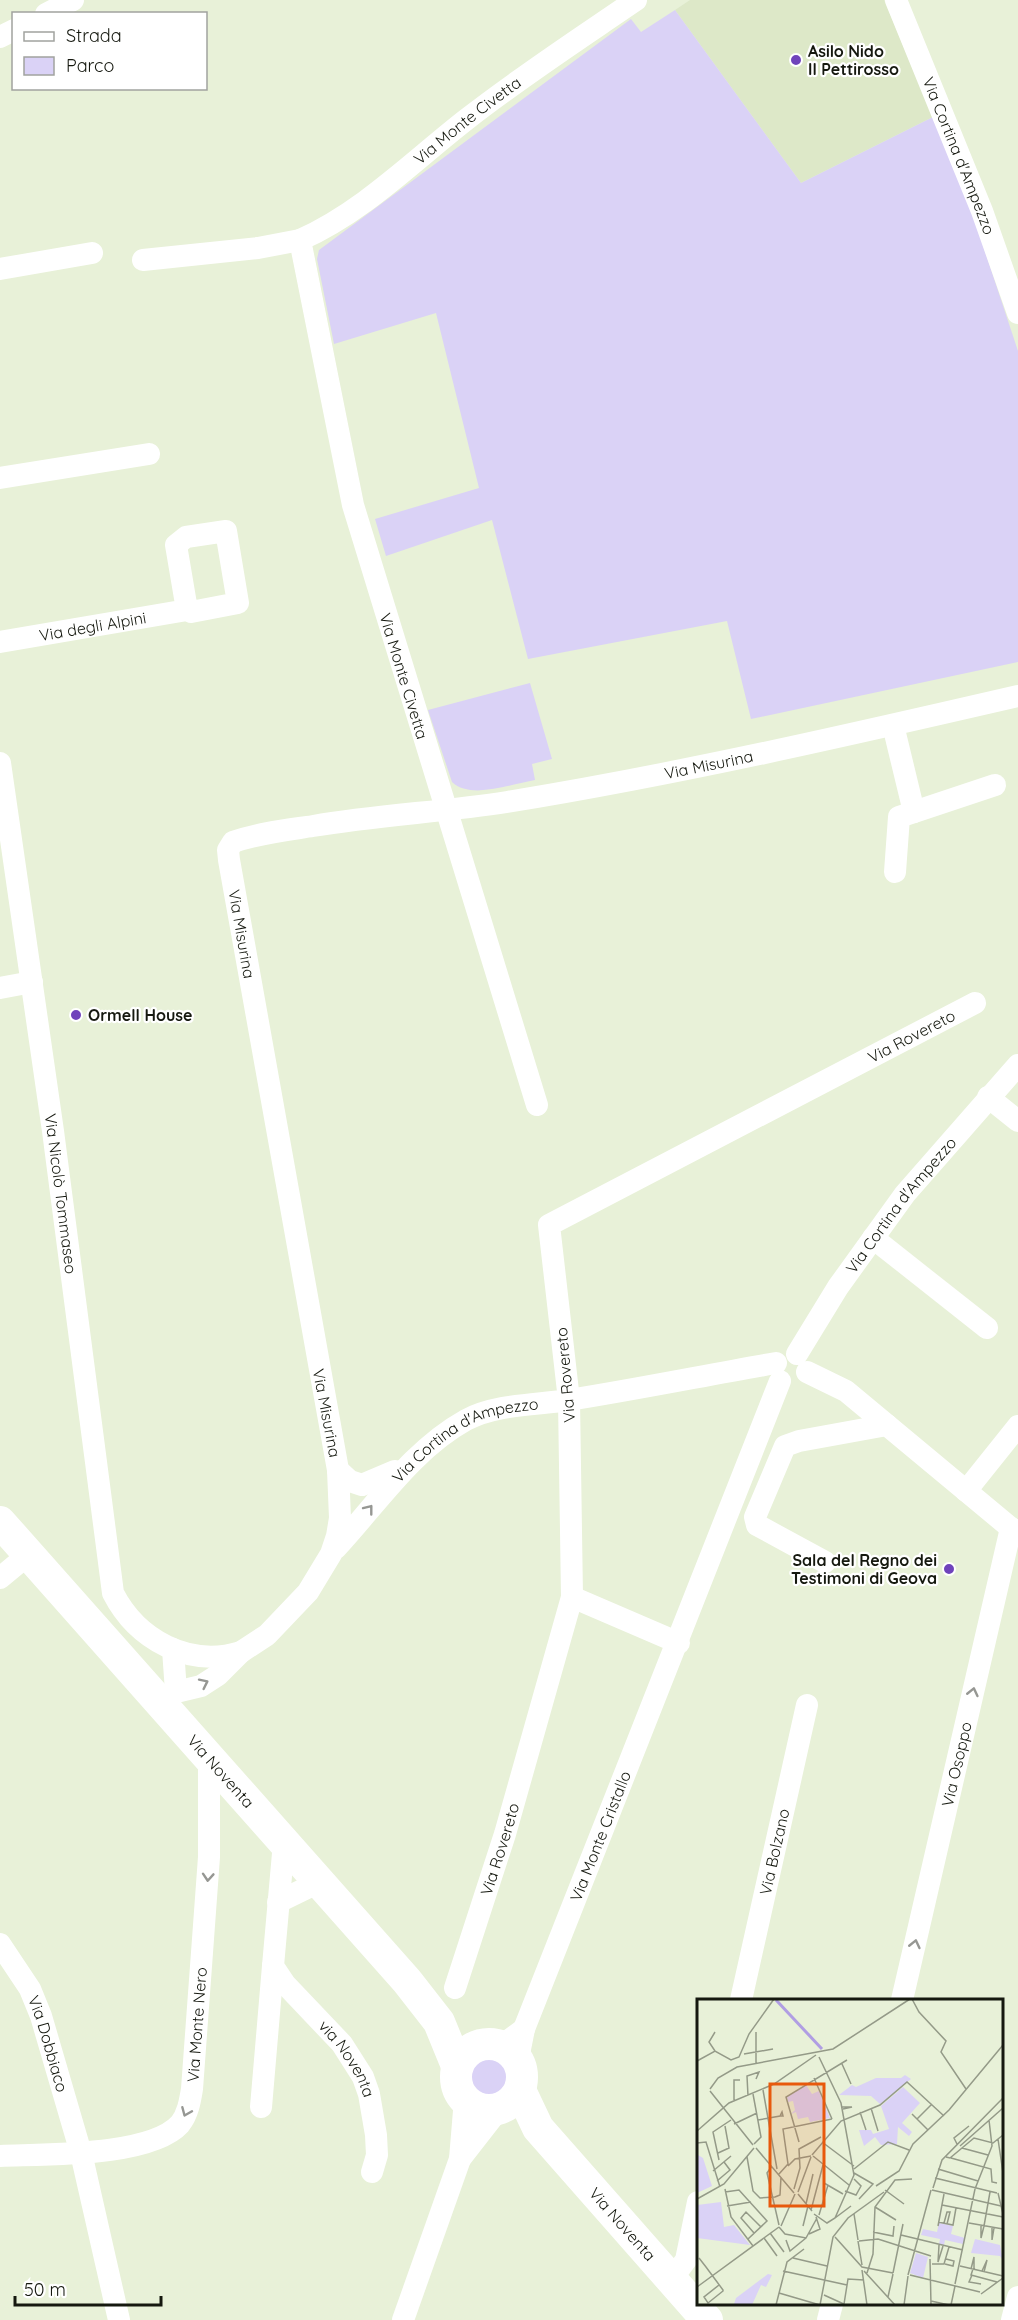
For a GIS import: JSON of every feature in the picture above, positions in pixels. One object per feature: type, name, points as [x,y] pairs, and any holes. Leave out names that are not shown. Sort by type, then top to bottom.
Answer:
[{"type":"street","points":[[50,12],[74,0]]},
{"type":"street","name":"Via Monte Civetta","points":[[143,260],[258,248],[300,240],[329,227],[412,166],[514,82],[636,0]]},
{"type":"street","name":"Via Cortina d'Ampezzo","points":[[896,0],[982,211],[1018,313]]},
{"type":"street","name":"Via Monte Civetta","points":[[300,240],[353,505],[537,1105]]},
{"type":"street","points":[[0,269],[92,253]]},
{"type":"street","points":[[0,478],[149,454]]},
{"type":"street","name":"Via degli Alpini","points":[[0,642],[187,610]]},
{"type":"street","name":"Via Misurina","points":[[169,1698],[201,1686],[219,1675],[241,1652],[267,1635],[292,1612],[331,1554],[340,1518],[338,1470],[300,1268],[228,850],[242,839],[299,828],[387,814],[448,809],[646,777],[1018,696]]},
{"type":"street","points":[[893,725],[914,812]]},
{"type":"street","name":"Via Nicolò Tommaseo","points":[[0,763],[32,982],[108,1571],[113,1593],[120,1608],[131,1619]]},
{"type":"street","points":[[895,872],[899,817],[995,785]]},
{"type":"street","points":[[0,988],[32,982]]},
{"type":"street","name":"Via Rovereto","points":[[455,1988],[505,1834],[572,1597],[569,1400],[549,1225],[975,1003]]},
{"type":"street","name":"Via Cortina d'Ampezzo","points":[[331,1554],[377,1497],[417,1458],[467,1420],[504,1409],[790,1368],[873,1238],[904,1194],[1018,1065]]},
{"type":"street","points":[[988,1097],[1018,1121]]},
{"type":"street","name":"Via Cortina d'Ampezzo","points":[[873,1238],[987,1328]]},
{"type":"street","points":[[790,1368],[846,1391],[1015,1531]]},
{"type":"street","name":"Via Monte Cristallo","points":[[460,2159],[679,1643],[790,1368]]},
{"type":"street","points":[[825,1562],[757,1525],[755,1517],[785,1446],[799,1441],[887,1425]]},
{"type":"street","points":[[966,1491],[1018,1425]]},
{"type":"street","name":"Via Cortina d'Ampezzo","points":[[338,1470],[350,1481],[362,1485],[374,1482],[417,1458]]},
{"type":"street","name":"Via Noventa","points":[[0,1522],[105,1642],[169,1698],[209,1758],[439,2022],[500,2069],[538,2128],[707,2320]]},
{"type":"street","name":"Via Osoppo","points":[[902,1999],[1015,1531]]},
{"type":"street","points":[[0,1578],[29,1554]]},
{"type":"street","points":[[572,1597],[679,1643]]},
{"type":"street","points":[[105,1642],[131,1619]]},
{"type":"street","name":"Via Misurina","points":[[131,1619],[149,1638],[172,1649],[210,1658],[241,1652]]},
{"type":"street","points":[[169,1698],[172,1649]]},
{"type":"street","name":"Via Bolzano","points":[[741,1999],[807,1705]]},
{"type":"street","name":"Via Monte Nero","points":[[0,2156],[81,2153],[135,2144],[168,2134],[181,2123],[189,2108],[205,1915],[209,1758]]},
{"type":"street","points":[[209,1818],[238,1790]]},
{"type":"street","points":[[261,2107],[284,1842]]},
{"type":"street","points":[[278,1902],[319,1882]]},
{"type":"street","name":"Via Dobbiaco","points":[[0,1944],[30,1989],[41,2016],[81,2153],[118,2320]]},
{"type":"street","name":"via Noventa","points":[[273,1966],[285,1984],[342,2044],[363,2077],[369,2094],[376,2135],[377,2155],[372,2172]]},
{"type":"street","points":[[403,2320],[460,2159],[465,2099],[457,2084],[500,2069]]},
{"type":"street","points":[[671,2280],[686,2260],[697,2211]]},
{"type":"street","points":[[1012,2320],[1018,2297]]},
{"type":"street","points":[[828,2320],[832,2305]]},
{"type":"shaded area","points":[[690,0],[884,0],[933,117],[801,183],[675,10]]},
{"type":"green space","points":[[675,10],[801,183],[933,117],[965,191],[1018,351],[1018,662],[751,719],[727,621],[528,659],[492,520],[386,556],[375,519],[479,488],[436,313],[334,344],[317,259],[319,250],[631,19],[641,32]]},
{"type":"green space","points":[[530,683],[552,759],[532,764],[535,780],[480,790],[470,790],[452,782],[428,710]]},
{"type":"green space","points":[[490,2055],[504,2061],[510,2075],[504,2089],[490,2095],[476,2089],[470,2075],[476,2061]]},
{"type":"place","name":"Asilo Nido Il Pettirosso","points":[[796,60]]},
{"type":"place","name":"Ormell House","points":[[76,1015]]},
{"type":"place","name":"Sala del Regno dei Testimoni di Geova","points":[[949,1569]]}]
